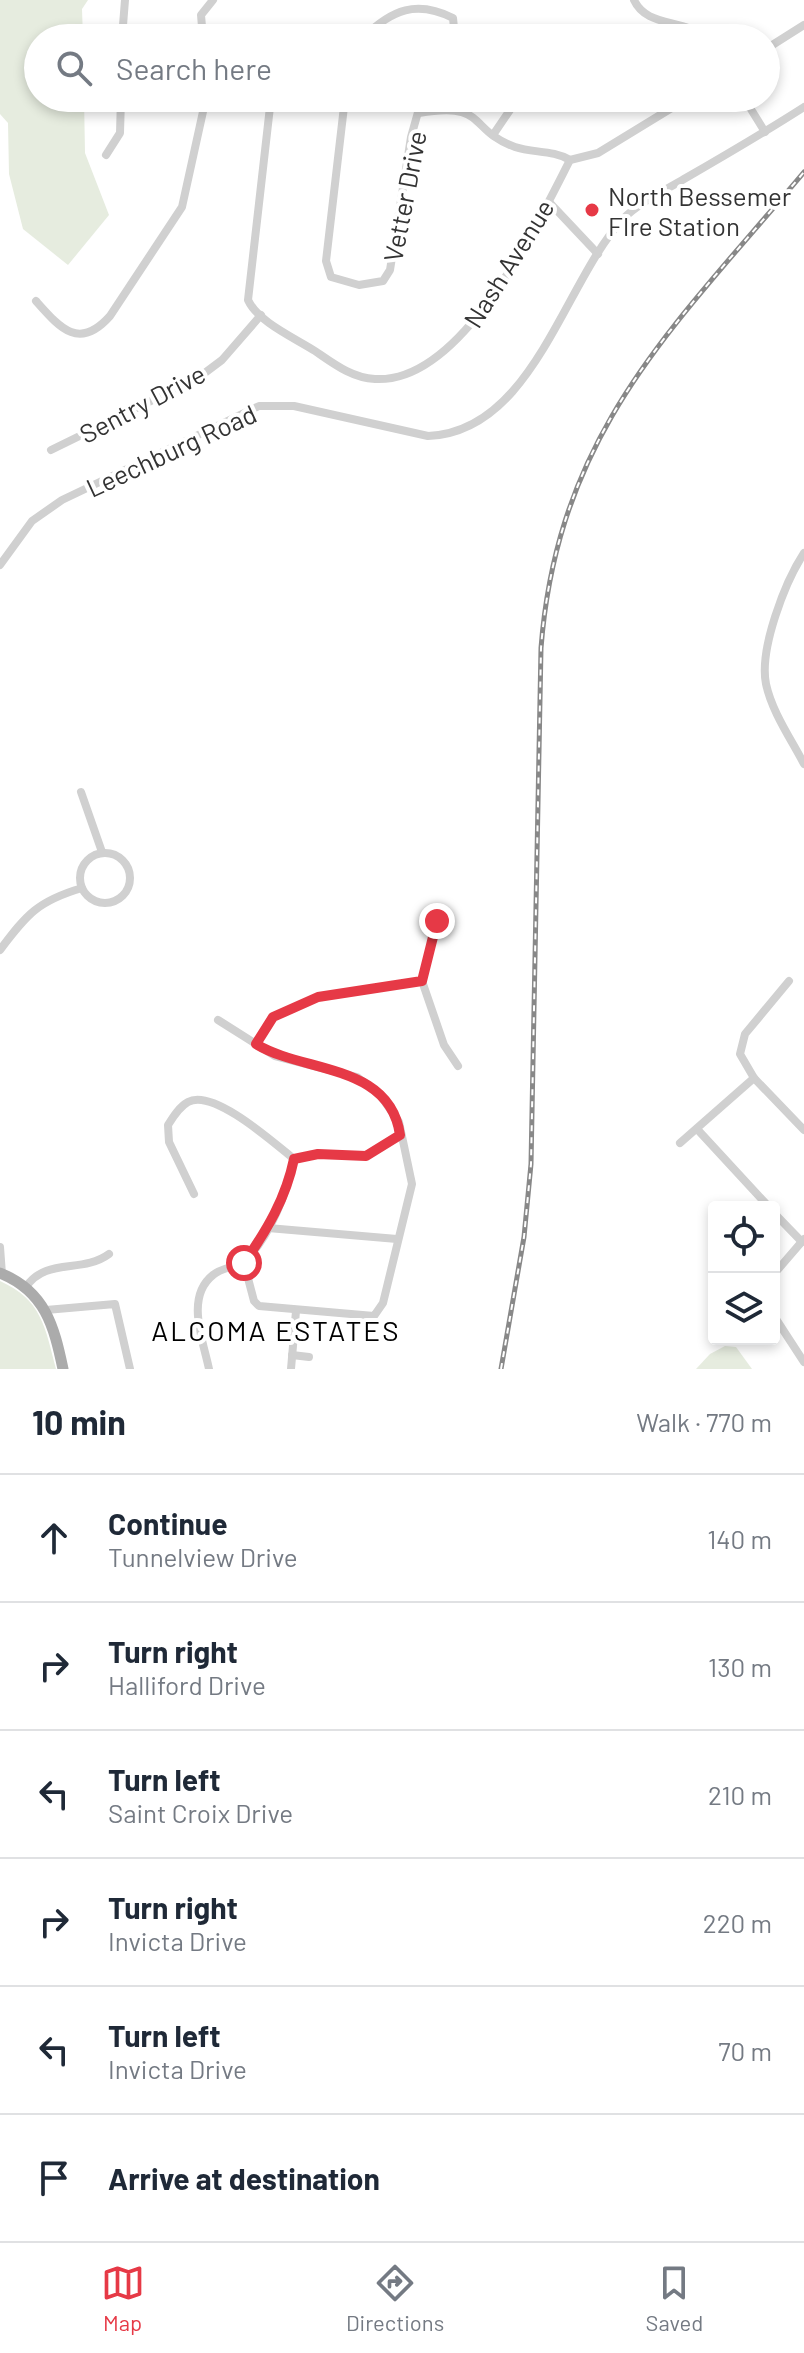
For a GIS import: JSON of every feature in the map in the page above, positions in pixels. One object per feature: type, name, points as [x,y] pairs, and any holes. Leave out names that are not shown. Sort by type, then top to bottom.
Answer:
[{"type":"main road","points":[[1,1274],[26,1287],[46,1310],[63,1369]]},
{"type":"street","points":[[123,24],[125,0]]},
{"type":"street","points":[[202,24],[201,15],[213,0]]},
{"type":"street","points":[[378,24],[388,14],[419,0],[434,2],[453,18],[454,24]]},
{"type":"street","points":[[634,0],[650,18],[683,24]]},
{"type":"street","points":[[780,40],[804,25]]},
{"type":"street","name":"Leechburg Road","points":[[0,565],[32,521],[52,506],[259,406],[294,406],[428,436],[447,436],[473,424],[522,381],[537,362],[614,230],[637,208],[804,107]]},
{"type":"street","points":[[106,155],[120,133],[121,112]]},
{"type":"street","points":[[36,301],[59,327],[78,334],[98,328],[110,316],[182,207],[203,112]]},
{"type":"street","points":[[261,315],[250,306],[247,286],[269,112]]},
{"type":"street","name":"Vetter Drive","points":[[343,112],[325,250],[331,277],[348,283],[375,284],[390,270],[411,137],[419,113]]},
{"type":"street","points":[[419,113],[442,112]]},
{"type":"street","points":[[466,112],[493,135],[518,148],[570,160],[598,153],[665,112]]},
{"type":"street","points":[[493,135],[509,112]]},
{"type":"street","points":[[753,112],[765,132]]},
{"type":"street","name":"Nash Avenue","points":[[261,315],[359,377],[389,379],[406,376],[430,361],[477,321],[549,202],[570,160]]},
{"type":"street","points":[[549,202],[598,254]]},
{"type":"street","name":"Sentry Drive","points":[[51,450],[198,378],[222,360],[261,315]]},
{"type":"street","points":[[804,553],[786,587],[765,668],[771,698],[804,764]]},
{"type":"street","points":[[81,792],[102,852],[123,860],[130,875],[128,889],[118,899],[101,903],[87,896],[82,888],[83,867],[102,852]]},
{"type":"street","points":[[0,950],[28,912],[53,897],[82,888]]},
{"type":"street","points":[[437,921],[422,981],[444,1045],[458,1066]]},
{"type":"street","points":[[256,1044],[273,1017],[318,997],[422,981]]},
{"type":"street","points":[[789,981],[741,1044],[743,1064],[804,1130]]},
{"type":"street","points":[[218,1020],[275,1056],[357,1077],[380,1095],[390,1109],[400,1135],[412,1184],[383,1303],[374,1316],[259,1306],[254,1301],[244,1263]]},
{"type":"street","points":[[680,1143],[754,1078]]},
{"type":"street","points":[[194,1194],[169,1142],[168,1125],[189,1101],[203,1099],[220,1105],[294,1159],[318,1154],[366,1156],[400,1135]]},
{"type":"street","points":[[697,1129],[763,1201]]},
{"type":"street","points":[[209,1369],[197,1308],[198,1295],[211,1276],[244,1263],[268,1228],[289,1184],[294,1159]]},
{"type":"street","points":[[775,1273],[803,1241],[780,1219]]},
{"type":"street","points":[[268,1228],[397,1239]]},
{"type":"street","points":[[0,1247],[1,1274]]},
{"type":"street","points":[[26,1287],[45,1269],[82,1264],[109,1254]]},
{"type":"street","points":[[46,1310],[115,1304],[130,1369]]},
{"type":"street","points":[[291,1369],[296,1311]]},
{"type":"street","points":[[780,1324],[803,1357]]},
{"type":"street","points":[[292,1355],[309,1357]]},
{"type":"shaded area","points":[[0,0],[88,0],[82,9],[83,24],[24,24],[24,112],[84,112],[85,153],[109,215],[68,265],[23,229],[9,174],[8,123],[0,114]]},
{"type":"shaded area","points":[[0,1281],[25,1297],[40,1316],[56,1369],[0,1369]]},
{"type":"shaded area","points":[[725,1346],[736,1347],[752,1369],[696,1369],[710,1354]]},
{"type":"railway","points":[[501,1369],[524,1237],[531,1164],[541,648],[552,572],[571,504],[597,443],[630,387],[710,282],[804,172]]},
{"type":"place","name":"North Bessemer FIre Station","points":[[592,210]]},
{"type":"district","name":"ALCOMA ESTATES","points":[[276,1330]]},
{"type":"route","points":[[244,1263],[268,1228],[289,1184],[294,1159],[318,1154],[366,1156],[400,1135],[399,1122],[380,1095],[357,1077],[275,1056],[256,1044],[273,1017],[318,997],[354,989],[398,987],[422,981],[437,921]]}]
